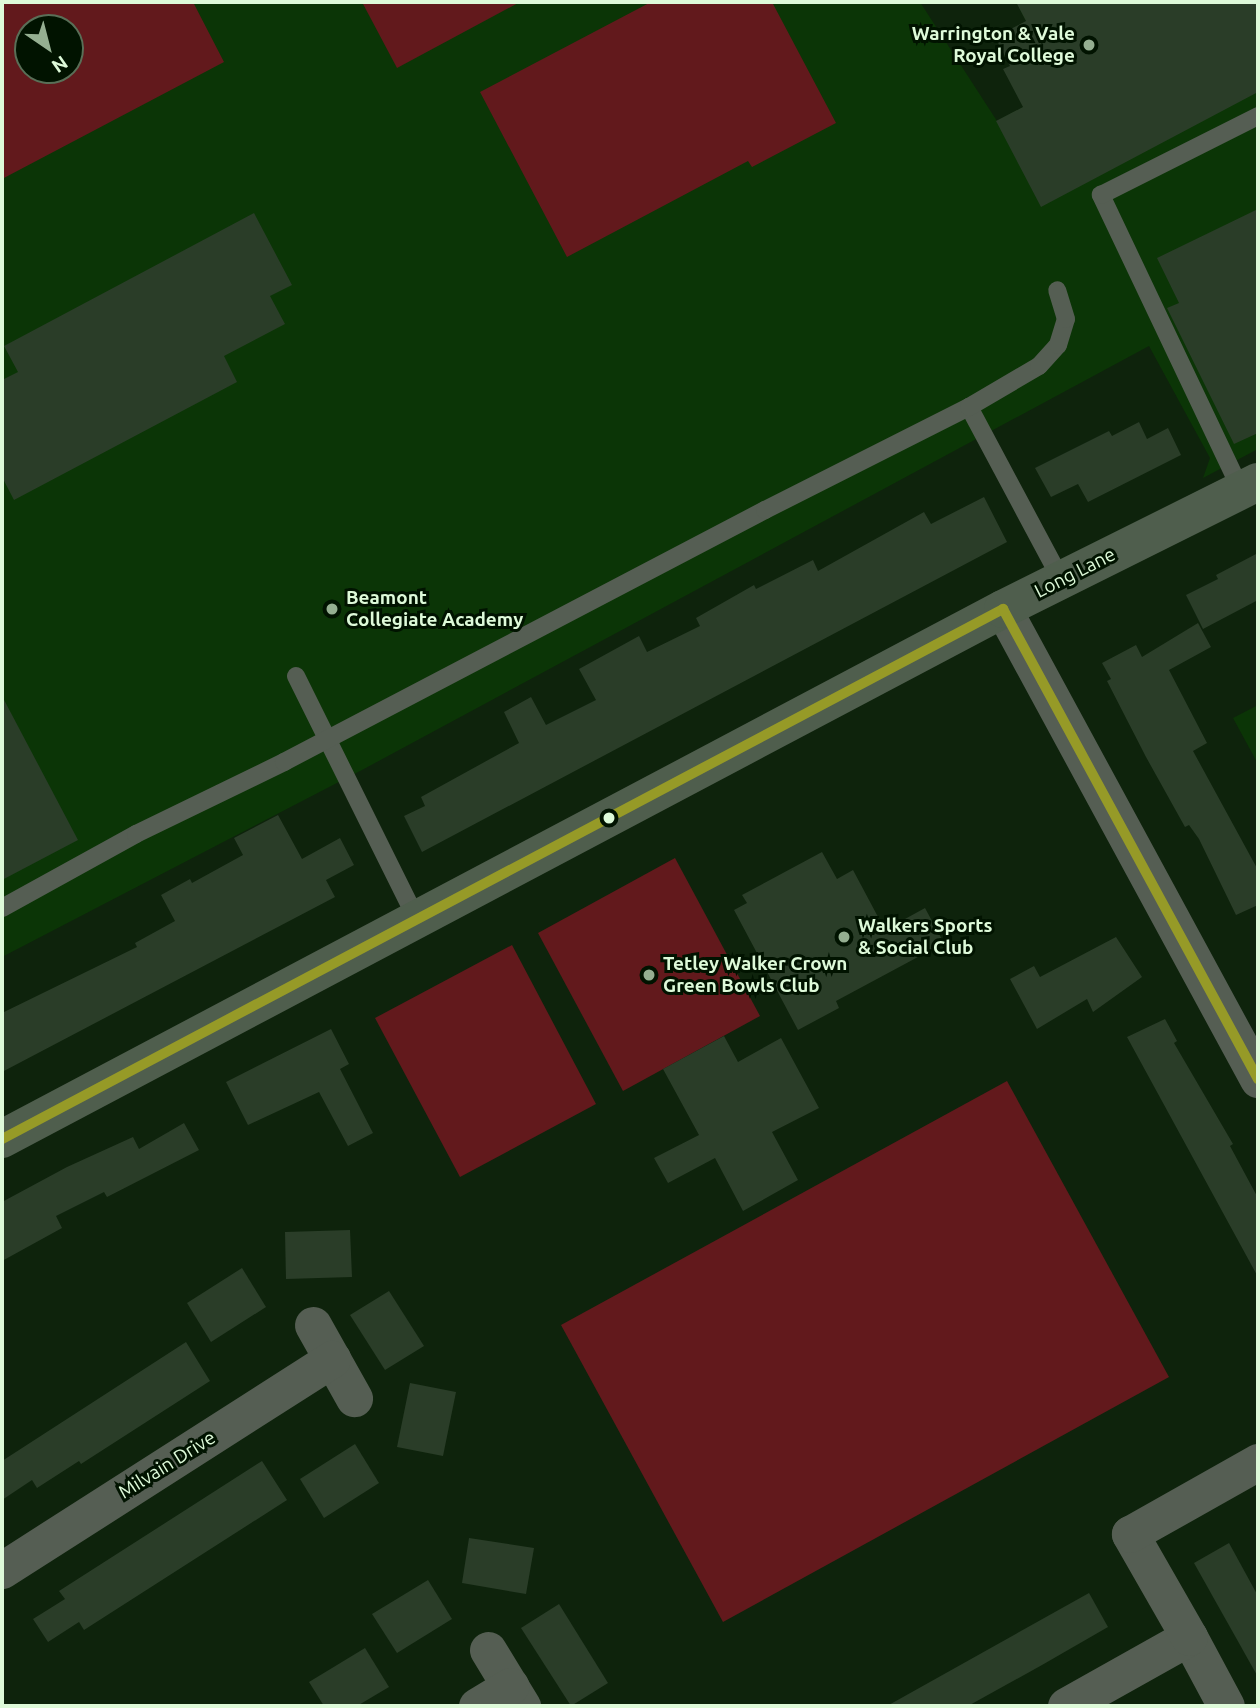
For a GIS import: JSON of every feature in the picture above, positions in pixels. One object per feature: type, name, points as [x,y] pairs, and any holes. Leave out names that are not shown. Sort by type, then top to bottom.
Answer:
[{"type":"main road","name":"Long Lane","points":[[2,1139],[1003,609],[1250,486]]},
{"type":"street","points":[[1003,609],[1258,1079]]},
{"type":"street","points":[[313,1325],[354,1398]]},
{"type":"street","name":"Milvain Drive","points":[[2,1570],[332,1359]]},
{"type":"street","points":[[1226,1706],[1130,1534],[1258,1462]]},
{"type":"street","points":[[1066,1706],[1189,1637]]},
{"type":"street","points":[[477,1706],[516,1696],[488,1650]]},
{"type":"lane","points":[[1250,486],[1101,195],[1258,116]]},
{"type":"lane","points":[[2,908],[136,834],[327,739],[765,510],[969,407],[1039,366],[1058,345],[1066,319],[1057,290]]},
{"type":"lane","points":[[969,407],[1061,579]]},
{"type":"lane","points":[[296,676],[417,920]]},
{"type":"shaded area","name":"Beamont Collegiate Academy","points":[[2,2],[920,2],[997,121],[1061,87],[1016,2],[1258,2],[1258,449],[1203,478],[1210,458],[1149,346],[362,770],[2,957]]},
{"type":"shaded area","points":[[2,2],[193,2],[224,62],[2,179]]},
{"type":"shaded area","points":[[362,2],[520,2],[397,68]]},
{"type":"shaded area","points":[[651,2],[772,2],[836,123],[752,167],[748,161],[567,257],[480,92]]},
{"type":"shaded area","points":[[1258,705],[1258,764],[1233,718]]},
{"type":"shaded area","name":"Tetley Walker Crown Green Bowls Club","points":[[675,858],[760,1016],[623,1091],[538,933]]},
{"type":"shaded area","points":[[512,945],[596,1104],[460,1177],[375,1018]]},
{"type":"shaded area","points":[[1007,1081],[1169,1377],[723,1622],[561,1325]]},
{"type":"building","points":[[1016,2],[1258,2],[1258,92],[1041,207],[996,121],[1023,107],[1003,69],[1010,66],[995,37],[1026,21]]},
{"type":"building","points":[[1258,209],[1258,433],[1234,444],[1167,308],[1179,303],[1157,258]]},
{"type":"building","points":[[254,213],[292,285],[270,296],[285,324],[224,356],[237,382],[14,500],[2,477],[2,380],[18,372],[4,346]]},
{"type":"building","points":[[1139,422],[1147,439],[1168,428],[1181,455],[1088,502],[1078,484],[1051,497],[1035,468],[1109,431],[1112,436]]},
{"type":"building","points":[[984,497],[1007,542],[422,852],[404,816],[425,806],[421,797],[519,743],[504,712],[531,697],[546,725],[596,700],[579,669],[639,636],[647,652],[700,626],[696,618],[754,585],[756,589],[813,560],[818,571],[924,512],[931,524]]},
{"type":"building","points":[[1258,553],[1258,600],[1203,629],[1186,595],[1218,579],[1216,575]]},
{"type":"building","points":[[1198,623],[1211,647],[1169,670],[1207,743],[1193,751],[1258,870],[1258,905],[1236,915],[1199,839],[1189,825],[1185,827],[1146,757],[1107,681],[1111,679],[1102,663],[1136,645],[1142,657]]},
{"type":"building","points":[[2,696],[78,840],[2,880]]},
{"type":"building","points":[[278,815],[302,859],[340,838],[354,865],[326,880],[335,897],[2,1072],[2,1013],[137,947],[135,943],[175,921],[161,895],[190,879],[192,883],[243,855],[234,838]]},
{"type":"building","name":"Walkers Sports & Social Club","points":[[822,852],[837,879],[853,870],[885,930],[925,908],[944,943],[836,1001],[839,1008],[798,1030],[734,910],[747,903],[742,895]]},
{"type":"building","points":[[1116,937],[1142,977],[1093,1012],[1087,999],[1037,1029],[1010,979],[1034,966],[1040,977]]},
{"type":"building","points":[[1165,1019],[1177,1041],[1174,1043],[1233,1144],[1230,1146],[1258,1198],[1258,1277],[1127,1037]]},
{"type":"building","points":[[331,1029],[349,1064],[340,1069],[373,1133],[348,1146],[319,1092],[248,1125],[226,1082]]},
{"type":"building","points":[[724,1036],[738,1062],[781,1038],[819,1108],[772,1132],[798,1180],[743,1211],[715,1158],[668,1183],[654,1158],[699,1135],[663,1069]]},
{"type":"building","points":[[184,1123],[199,1150],[107,1197],[104,1192],[56,1216],[62,1228],[2,1261],[2,1202],[67,1167],[133,1137],[139,1149]]},
{"type":"building","points":[[350,1230],[352,1277],[286,1279],[285,1232]]},
{"type":"building","points":[[242,1268],[266,1307],[211,1342],[187,1303]]},
{"type":"building","points":[[389,1291],[424,1346],[385,1370],[350,1315]]},
{"type":"building","points":[[186,1342],[210,1381],[81,1464],[79,1461],[37,1488],[32,1480],[2,1500],[2,1461]]},
{"type":"building","points":[[410,1383],[456,1392],[443,1456],[397,1447]]},
{"type":"building","points":[[355,1444],[379,1483],[324,1518],[300,1479]]},
{"type":"building","points":[[262,1461],[287,1500],[84,1630],[79,1622],[48,1642],[33,1619],[65,1599],[59,1591]]},
{"type":"building","points":[[469,1538],[534,1548],[526,1594],[462,1583]]},
{"type":"building","points":[[1229,1543],[1258,1596],[1258,1677],[1194,1563]]},
{"type":"building","points":[[428,1580],[452,1619],[397,1653],[372,1614]]},
{"type":"building","points":[[1089,1593],[1108,1627],[1042,1665],[968,1706],[887,1706]]},
{"type":"building","points":[[559,1604],[608,1683],[571,1706],[521,1628]]},
{"type":"building","points":[[365,1648],[389,1687],[357,1706],[324,1706],[309,1682]]},
{"type":"transit line","points":[[2,1139],[1003,609],[1258,1079]]},
{"type":"place","name":"Warrington & Vale Royal College","points":[[1089,45]]},
{"type":"place","name":"Beamont Collegiate Academy","points":[[332,609]]},
{"type":"place","name":"Walkers Sports & Social Club","points":[[844,937]]},
{"type":"place","name":"Tetley Walker Crown Green Bowls Club","points":[[649,975]]}]
